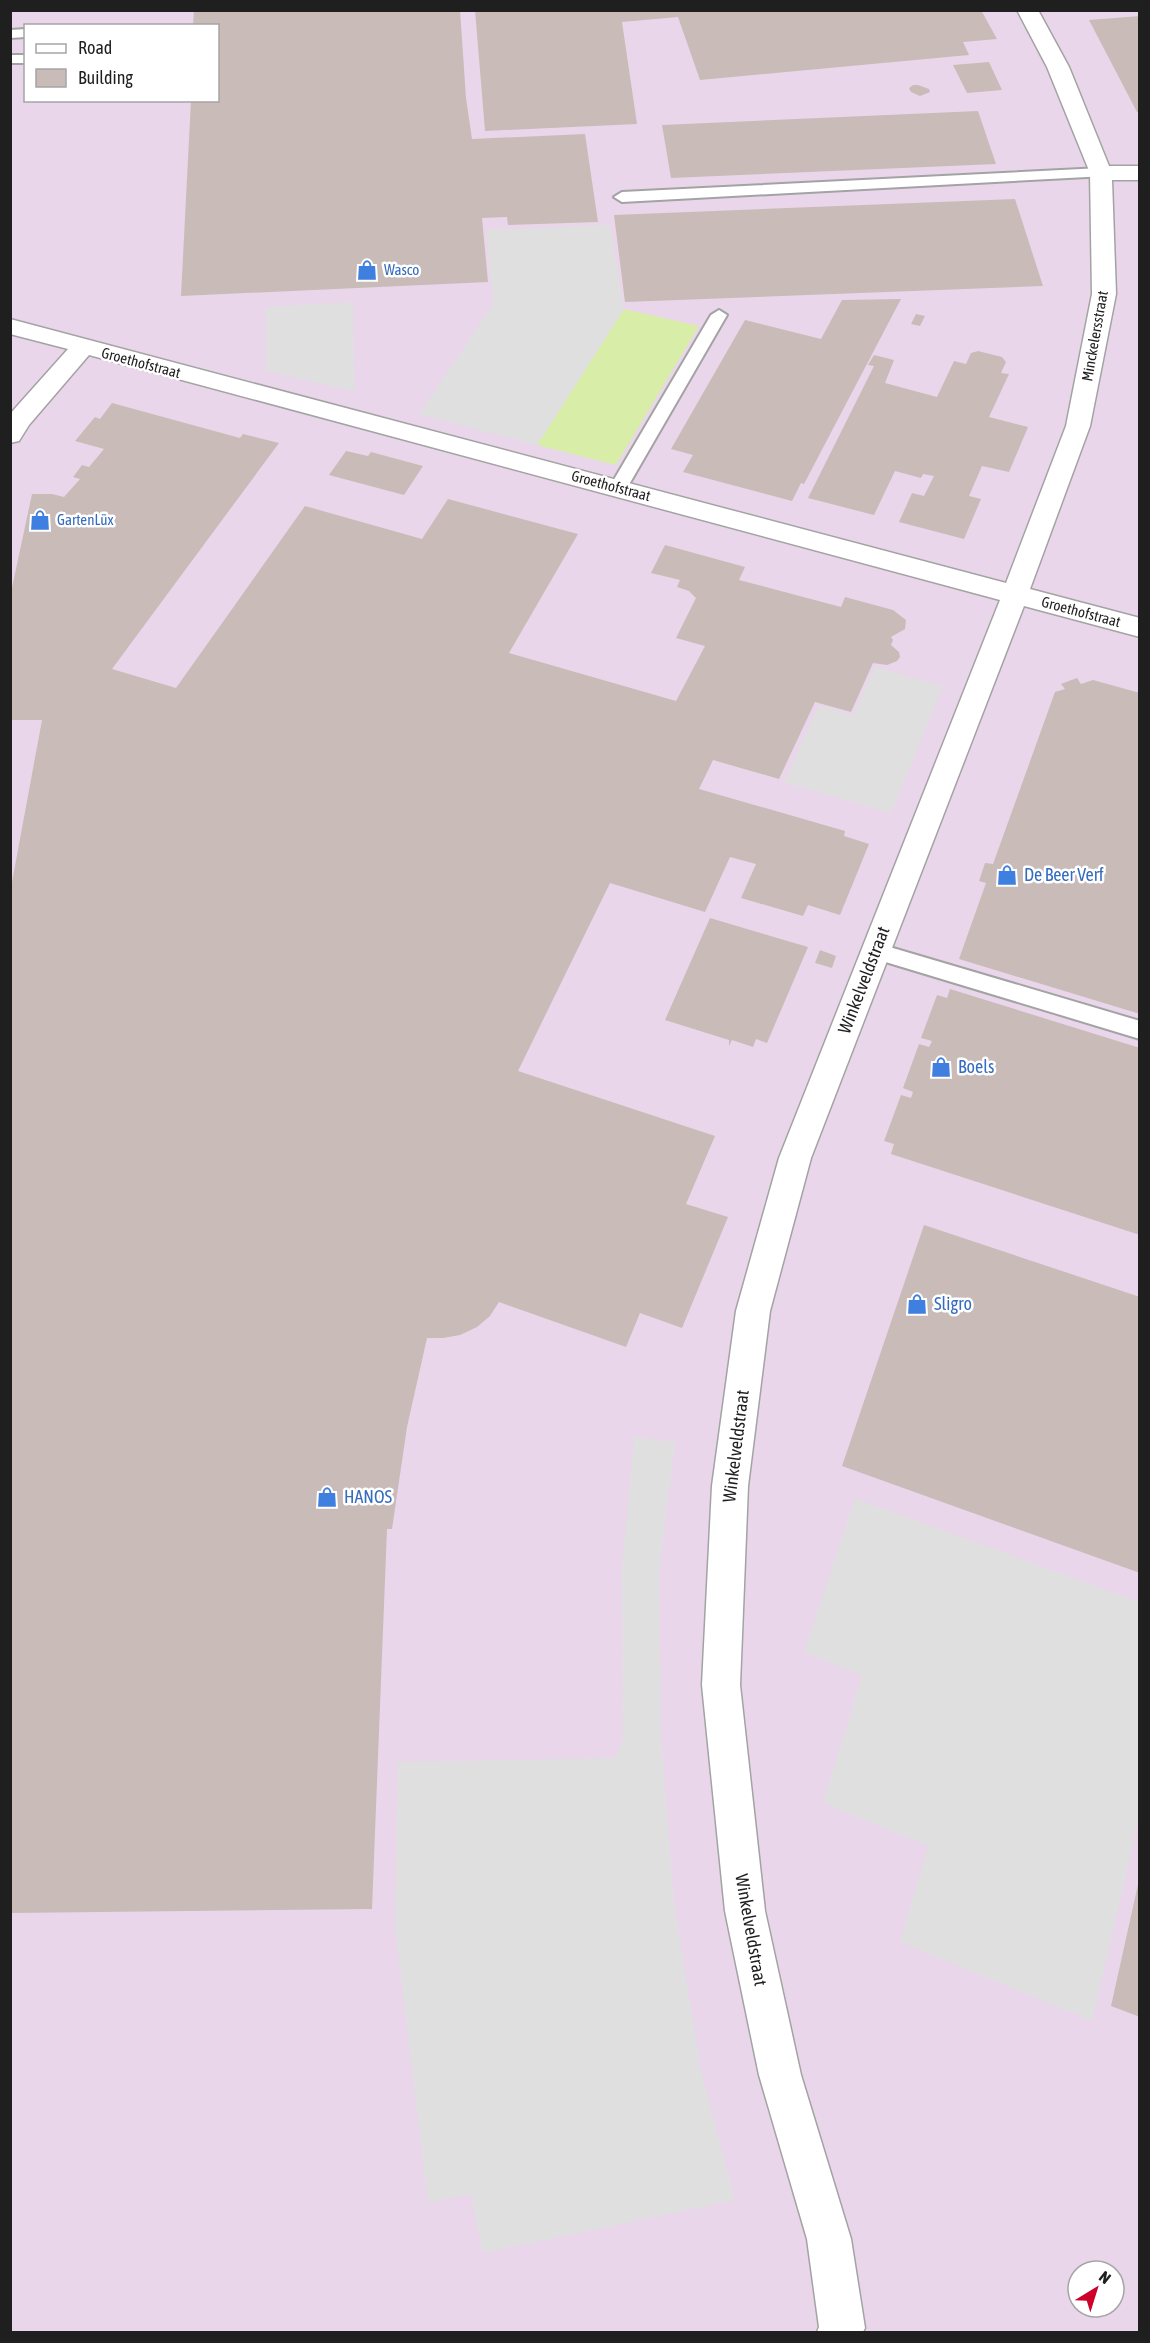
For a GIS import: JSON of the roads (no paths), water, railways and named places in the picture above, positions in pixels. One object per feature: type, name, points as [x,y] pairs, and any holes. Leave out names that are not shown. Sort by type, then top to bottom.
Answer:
[{"type":"street","name":"Minckelersstraat","points":[[1015,594],[1078,426],[1104,294],[1101,173],[1058,67],[1027,10]]},
{"type":"street","points":[[1101,173],[1140,173]]},
{"type":"street","name":"Groethofstraat","points":[[10,326],[1140,628]]},
{"type":"street","points":[[10,435],[20,420],[83,347]]},
{"type":"street","name":"Winkelveldstraat","points":[[840,2332],[842,2328],[829,2239],[780,2075],[745,1911],[721,1685],[730,1486],[753,1311],[795,1158],[1015,594]]},
{"type":"lane","points":[[622,197],[1101,173]]},
{"type":"lane","points":[[618,488],[719,315]]},
{"type":"lane","points":[[876,951],[1140,1030]]},
{"type":"place","name":"Wasco","points":[[367,270]]},
{"type":"place","name":"GartenLüx","points":[[40,520]]},
{"type":"place","name":"De Beer Verf","points":[[1007,875]]},
{"type":"place","name":"Boels","points":[[941,1067]]},
{"type":"place","name":"Sligro","points":[[917,1304]]},
{"type":"place","name":"HANOS","points":[[327,1497]]}]
